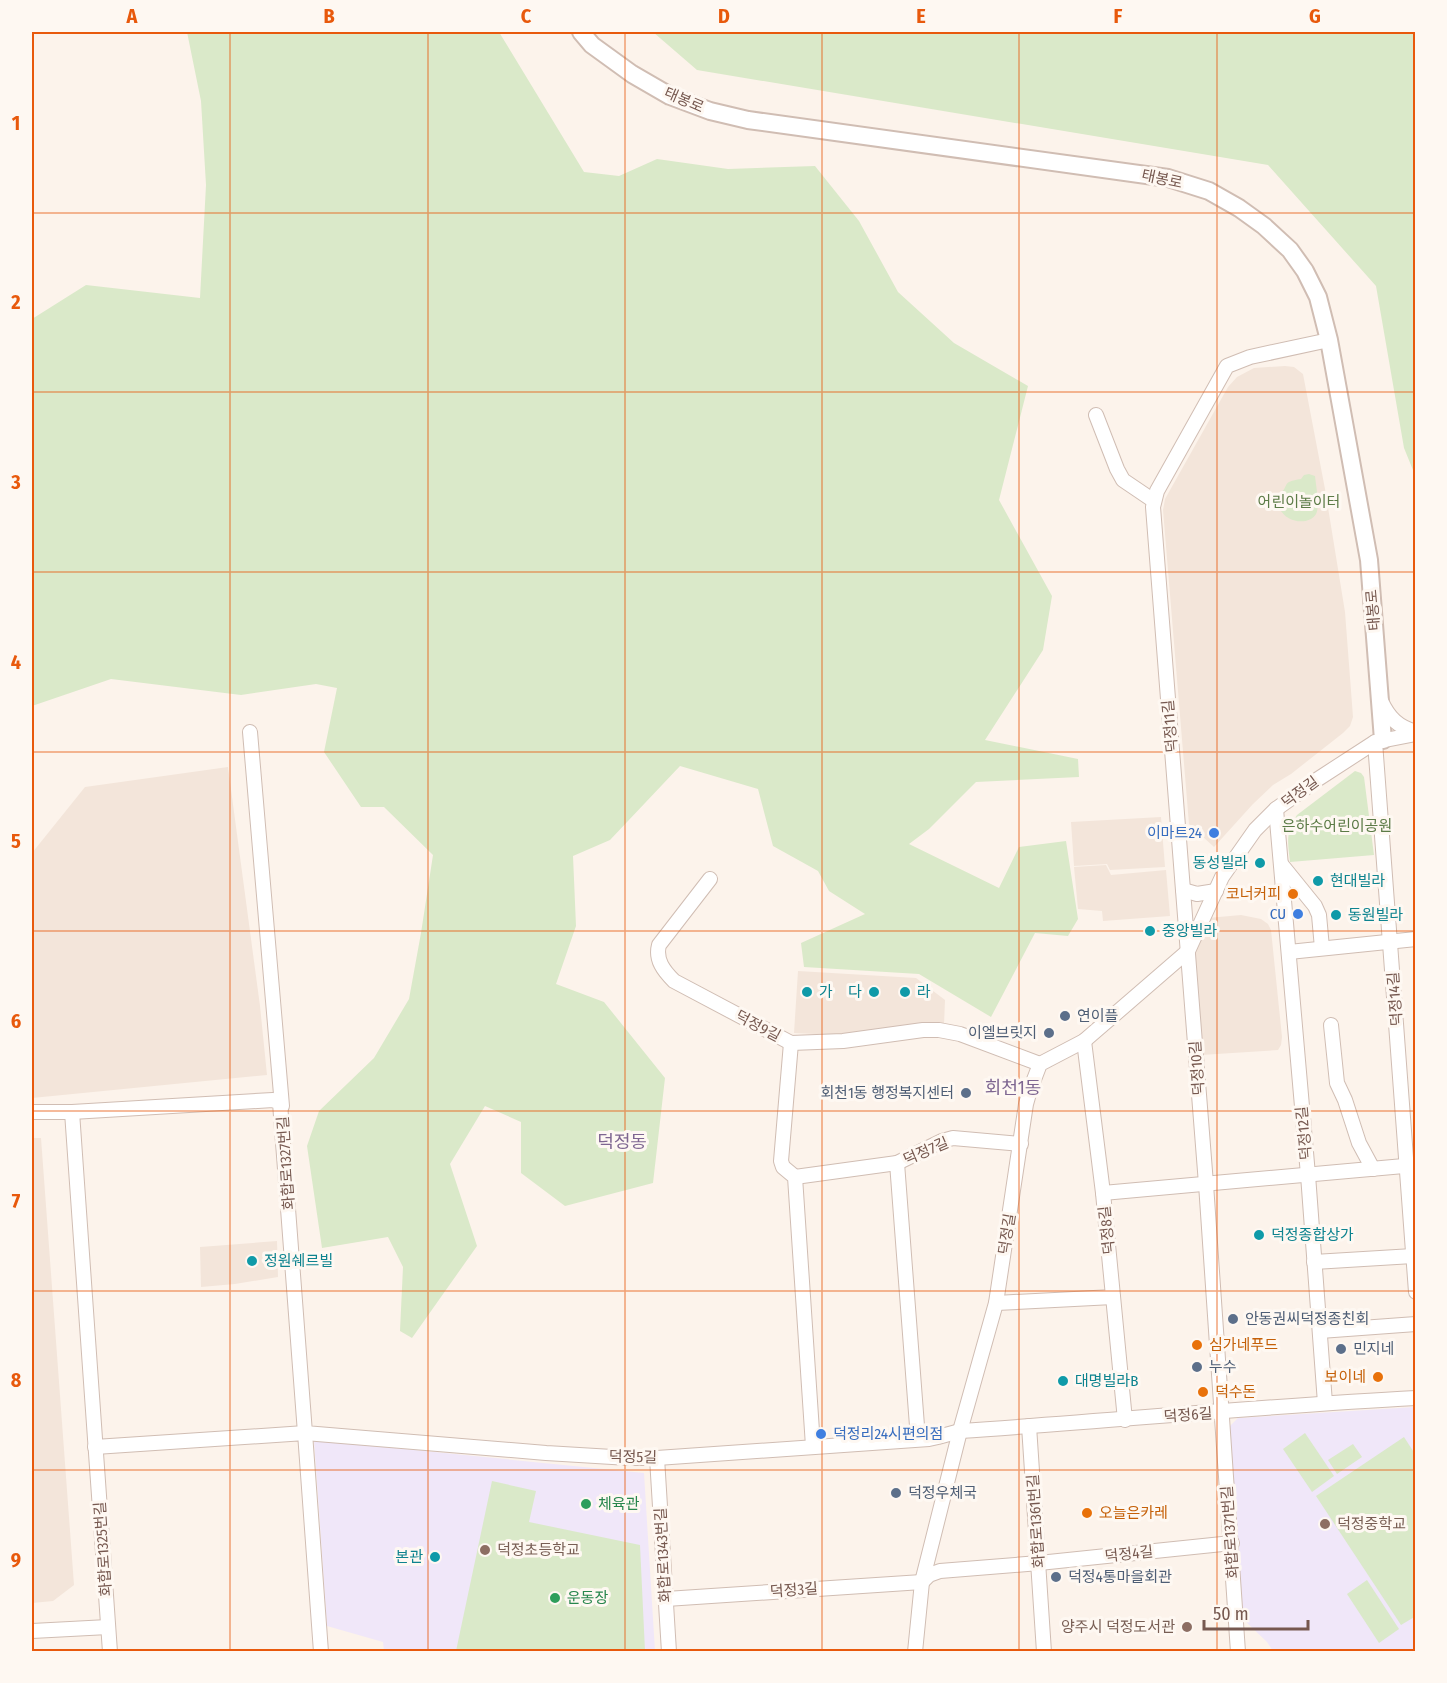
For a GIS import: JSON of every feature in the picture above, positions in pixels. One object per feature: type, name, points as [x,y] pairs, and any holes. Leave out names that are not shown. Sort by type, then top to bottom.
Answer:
[{"type":"street","name":"태봉로","points":[[581,32],[592,45],[632,74],[670,96],[710,111],[748,120],[1168,178],[1209,191],[1264,226],[1290,250],[1305,271],[1318,297],[1329,340],[1369,560],[1380,699],[1379,741]]},
{"type":"street","name":"덕정11길","points":[[1188,951],[1153,518],[1154,501],[1157,491],[1227,366],[1250,357],[1329,340]]},
{"type":"street","points":[[1096,415],[1123,480],[1154,501]]},
{"type":"street","name":"태봉로","points":[[1359,752],[1374,730],[1380,699]]},
{"type":"street","name":"덕정길","points":[[1380,699],[1385,711],[1393,721],[1416,733]]},
{"type":"street","points":[[250,732],[282,1106]]},
{"type":"street","name":"덕정길","points":[[915,1652],[922,1582],[960,1431],[996,1303],[1028,1095],[1040,1064],[1084,1041],[1188,951],[1215,891],[1236,855],[1255,830],[1276,809],[1359,752],[1379,741],[1416,733]]},
{"type":"street","name":"덕정14길","points":[[1379,741],[1390,941],[1411,1166],[1416,1292]]},
{"type":"street","name":"덕정12길","points":[[1276,809],[1308,1175],[1325,1403]]},
{"type":"street","points":[[1281,863],[1315,906],[1322,948]]},
{"type":"street","name":"덕정9길","points":[[710,879],[661,942],[657,953],[661,965],[674,981],[791,1043],[843,1041],[923,1030],[939,1030],[960,1034],[1040,1064]]},
{"type":"street","points":[[1183,890],[1197,894],[1215,891]]},
{"type":"street","points":[[1289,952],[1416,939]]},
{"type":"street","name":"덕정10길","points":[[1188,951],[1222,1412]]},
{"type":"street","points":[[1331,1026],[1337,1083],[1350,1113],[1359,1143],[1373,1169]]},
{"type":"street","name":"덕정8길","points":[[1084,1041],[1103,1193],[1125,1420]]},
{"type":"street","points":[[791,1043],[780,1161],[783,1167],[795,1177],[813,1446]]},
{"type":"street","name":"화합로1327번길","points":[[72,1112],[273,1100],[279,1101],[282,1106],[321,1652]]},
{"type":"street","points":[[32,1112],[72,1112]]},
{"type":"street","name":"화합로1325번길","points":[[72,1112],[111,1652]]},
{"type":"street","name":"덕정7길","points":[[795,1177],[897,1163],[953,1138],[1021,1144]]},
{"type":"street","points":[[897,1163],[918,1439]]},
{"type":"street","points":[[1103,1193],[1411,1166]]},
{"type":"street","points":[[1314,1262],[1413,1256]]},
{"type":"street","points":[[996,1303],[1113,1297]]},
{"type":"street","points":[[1320,1331],[1416,1324]]},
{"type":"street","name":"덕정6길","points":[[960,1431],[1416,1398]]},
{"type":"street","name":"화합로1371번길","points":[[1222,1412],[1238,1652]]},
{"type":"street","name":"화합로1361번길","points":[[1029,1426],[1044,1652]]},
{"type":"street","name":"덕정5길","points":[[305,1433],[546,1453],[657,1458],[918,1439],[960,1431]]},
{"type":"street","points":[[96,1447],[305,1433]]},
{"type":"street","name":"화합로1343번길","points":[[657,1458],[669,1652]]},
{"type":"street","name":"덕정4길","points":[[922,1582],[929,1575],[940,1571],[1232,1543]]},
{"type":"street","name":"덕정3길","points":[[666,1599],[922,1582]]},
{"type":"street","points":[[32,1631],[108,1627]]},
{"type":"shaded area","points":[[1294,367],[1303,374],[1345,612],[1353,717],[1350,726],[1343,733],[1291,774],[1273,785],[1214,847],[1189,824],[1163,510],[1165,499],[1228,387],[1237,377],[1254,368]]},
{"type":"shaded area","points":[[228,767],[267,1075],[32,1098],[32,853],[85,787]]},
{"type":"shaded area","points":[[1161,817],[1165,867],[1110,870],[1107,864],[1074,866],[1071,822]]},
{"type":"shaded area","name":"동성빌라","points":[[1106,865],[1111,875],[1166,870],[1170,916],[1103,921],[1102,911],[1078,909],[1074,867]]},
{"type":"shaded area","points":[[1241,915],[1261,919],[1268,924],[1271,930],[1281,1045],[1278,1050],[1201,1055],[1193,951],[1208,918]]},
{"type":"shaded area","points":[[798,971],[916,978],[945,1000],[944,1025],[904,1025],[873,1032],[836,1035],[794,1033]]},
{"type":"shaded area","points":[[32,1138],[41,1138],[74,1585],[53,1601],[32,1603]]},
{"type":"shaded area","name":"정원쉐르빌","points":[[277,1241],[278,1277],[201,1287],[200,1247]]},
{"type":"shaded area","name":"덕정중학교","points":[[1415,1407],[1415,1651],[1273,1651],[1243,1619],[1227,1429],[1238,1418]]},
{"type":"shaded area","name":"덕정초등학교","points":[[314,1440],[644,1473],[655,1651],[384,1651],[383,1642],[327,1626]]},
{"type":"green space","points":[[187,32],[499,32],[584,172],[619,176],[657,159],[728,169],[815,166],[859,221],[898,292],[954,343],[1028,386],[999,500],[1052,596],[1043,650],[985,740],[1078,759],[1079,777],[976,782],[929,829],[909,844],[999,888],[1019,847],[1066,841],[1078,919],[1068,936],[1035,933],[991,1017],[919,974],[804,967],[801,943],[865,914],[829,891],[818,871],[773,846],[758,789],[680,766],[610,840],[573,856],[576,926],[556,984],[604,1002],[665,1078],[653,1183],[565,1206],[521,1173],[521,1122],[485,1106],[450,1164],[477,1246],[412,1338],[400,1331],[403,1267],[388,1237],[322,1248],[307,1146],[319,1111],[374,1058],[409,999],[433,855],[384,807],[361,807],[324,752],[337,688],[316,684],[241,695],[111,679],[32,706],[32,319],[86,285],[200,298],[206,185],[201,101]]},
{"type":"green space","points":[[653,32],[1415,32],[1415,475],[1404,448],[1376,286],[1268,165],[697,70]]},
{"type":"green space","name":"어린이놀이터","points":[[1309,474],[1315,476],[1318,501],[1316,514],[1306,521],[1293,520],[1282,512],[1278,505],[1278,496],[1288,483]]},
{"type":"green space","name":"은하수어린이공원","points":[[1355,771],[1364,777],[1374,855],[1290,862],[1289,833],[1297,815]]},
{"type":"green space","points":[[1305,1433],[1334,1476],[1312,1492],[1283,1449]]},
{"type":"green space","points":[[1404,1437],[1415,1454],[1416,1616],[1401,1625],[1316,1496]]},
{"type":"green space","points":[[1353,1444],[1362,1457],[1337,1474],[1328,1460]]},
{"type":"green space","name":"운동장","points":[[492,1481],[536,1491],[529,1522],[640,1545],[645,1651],[456,1651]]},
{"type":"green space","points":[[1367,1580],[1399,1629],[1379,1643],[1347,1594]]},
{"type":"place","name":"이마트24","points":[[1214,833]]},
{"type":"place","name":"동성빌라","points":[[1260,863]]},
{"type":"place","name":"현대빌라","points":[[1318,881]]},
{"type":"place","name":"코너커피","points":[[1293,894]]},
{"type":"place","name":"CU","points":[[1298,914]]},
{"type":"place","name":"동원빌라","points":[[1336,915]]},
{"type":"place","name":"중앙빌라","points":[[1150,931]]},
{"type":"place","name":"가","points":[[807,992]]},
{"type":"place","name":"다","points":[[874,992]]},
{"type":"place","name":"라","points":[[905,992]]},
{"type":"place","name":"연이플","points":[[1065,1016]]},
{"type":"place","name":"이엘브릿지","points":[[1049,1033]]},
{"type":"place","name":"회천1동 행정복지센터","points":[[966,1093]]},
{"type":"place","name":"덕정종합상가","points":[[1259,1235]]},
{"type":"place","name":"정원쉐르빌","points":[[252,1261]]},
{"type":"place","name":"안동권씨덕정종친회","points":[[1233,1319]]},
{"type":"place","name":"심가네푸드","points":[[1197,1345]]},
{"type":"place","name":"민지네","points":[[1341,1349]]},
{"type":"place","name":"누수","points":[[1197,1367]]},
{"type":"place","name":"보이네","points":[[1378,1377]]},
{"type":"place","name":"대명빌라B","points":[[1063,1381]]},
{"type":"place","name":"덕수돈","points":[[1203,1392]]},
{"type":"place","name":"덕정리24시편의점","points":[[821,1434]]},
{"type":"place","name":"덕정우체국","points":[[896,1493]]},
{"type":"place","name":"체육관","points":[[586,1504]]},
{"type":"place","name":"오늘은카레","points":[[1087,1513]]},
{"type":"place","name":"덕정중학교","points":[[1325,1524]]},
{"type":"place","name":"덕정초등학교","points":[[485,1550]]},
{"type":"place","name":"본관","points":[[435,1557]]},
{"type":"place","name":"덕정4통마을회관","points":[[1056,1577]]},
{"type":"place","name":"운동장","points":[[555,1598]]},
{"type":"place","name":"양주시 덕정도서관","points":[[1187,1627]]},
{"type":"district","name":"회천1동","points":[[1013,1088]]},
{"type":"district","name":"덕정동","points":[[622,1142]]}]
